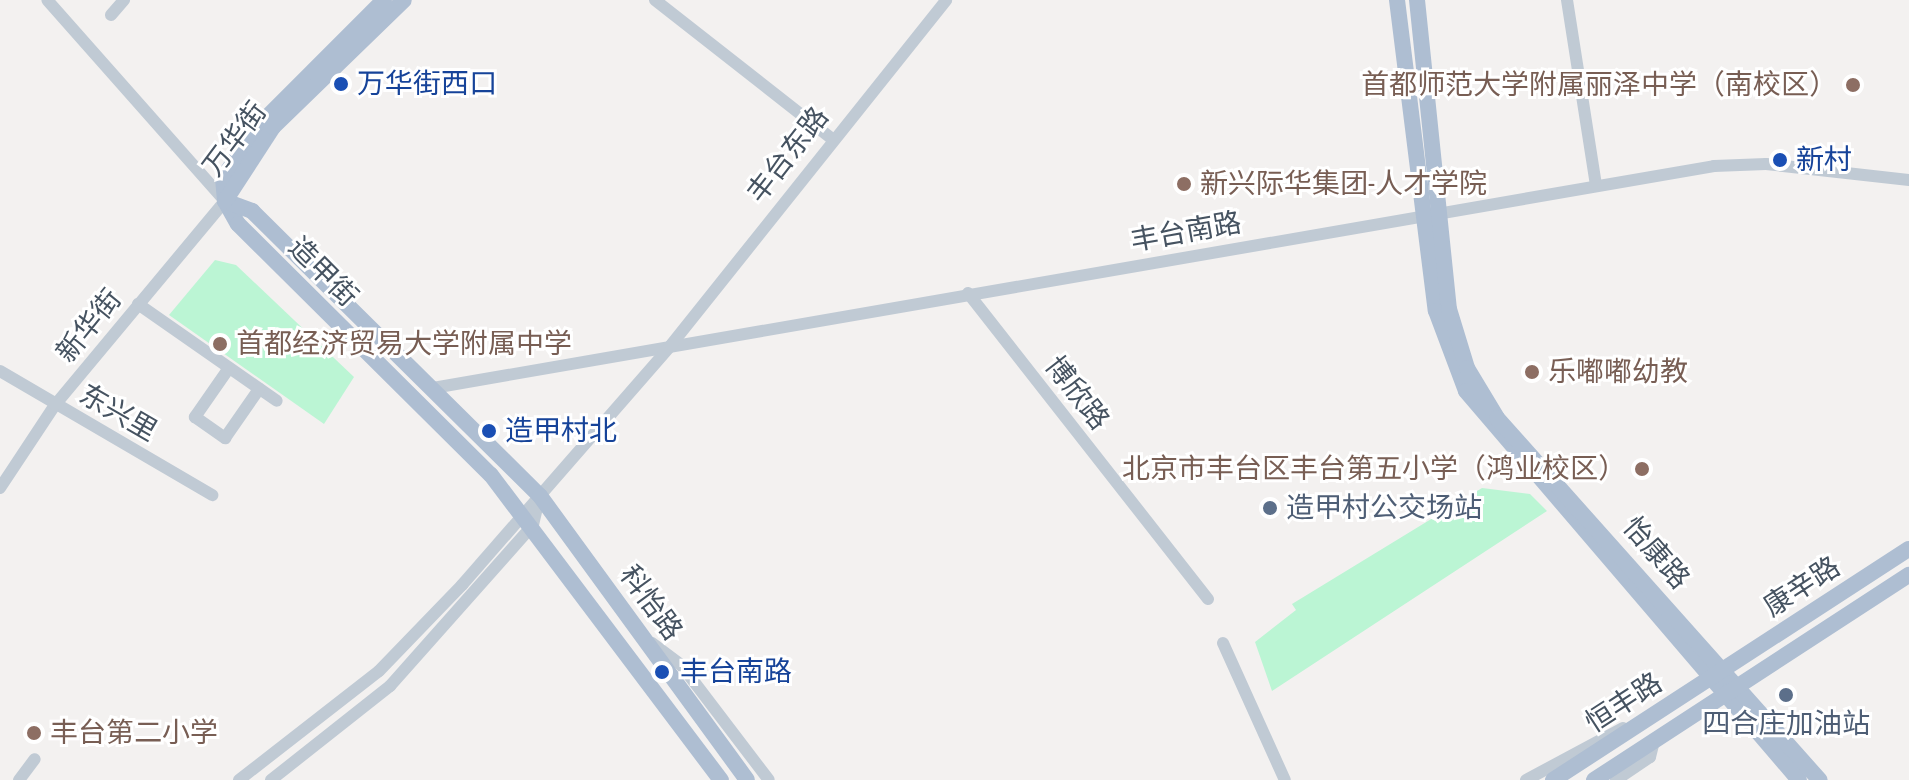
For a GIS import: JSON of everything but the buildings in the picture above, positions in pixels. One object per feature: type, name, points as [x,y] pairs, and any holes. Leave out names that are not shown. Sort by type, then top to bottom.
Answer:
[{"type":"main road","name":"万华街","points":[[225,201],[223,178],[251,136],[384,0]]},
{"type":"main road","name":"万华街","points":[[225,201],[273,127],[404,0]]},
{"type":"main road","points":[[1397,0],[1429,215]]},
{"type":"main road","points":[[1417,0],[1429,215]]},
{"type":"main road","name":"造甲街","points":[[225,201],[252,211],[540,496]]},
{"type":"main road","name":"造甲街","points":[[225,201],[238,224],[528,519]]},
{"type":"main road","name":"怡康路","points":[[1429,215],[1456,338],[1481,394],[1820,780]]},
{"type":"main road","name":"怡康路","points":[[1429,215],[1441,338],[1466,391],[1724,697],[1799,780]]},
{"type":"main road","name":"科怡路","points":[[540,496],[747,780]]},
{"type":"main road","name":"科怡路","points":[[528,519],[721,780]]},
{"type":"main road","name":"康辛路","points":[[1723,669],[1909,549]]},
{"type":"main road","name":"康辛路","points":[[1738,687],[1909,575]]},
{"type":"main road","name":"恒丰路","points":[[1553,780],[1723,669]]},
{"type":"main road","name":"恒丰路","points":[[1594,780],[1738,687]]},
{"type":"street","name":"造甲街","points":[[47,0],[225,201]]},
{"type":"street","points":[[111,15],[124,0]]},
{"type":"street","points":[[655,0],[830,137]]},
{"type":"street","name":"丰台东路","points":[[671,345],[830,137],[930,29],[946,0]]},
{"type":"street","points":[[1567,0],[1596,186]]},
{"type":"street","name":"丰台南路","points":[[671,345],[1596,186],[1748,164],[1909,180]]},
{"type":"street","name":"新华街","points":[[0,488],[55,405],[225,201]]},
{"type":"street","name":"博欣路","points":[[968,293],[1208,599]]},
{"type":"street","points":[[138,304],[277,401]]},
{"type":"street","points":[[433,388],[671,345]]},
{"type":"street","points":[[271,780],[390,686],[528,519],[540,496],[671,345]]},
{"type":"street","points":[[229,368],[195,417],[225,438],[259,389]]},
{"type":"street","name":"东兴里","points":[[0,371],[212,495]]},
{"type":"street","points":[[239,780],[379,671],[528,519]]},
{"type":"street","points":[[644,637],[682,666],[769,780]]},
{"type":"street","points":[[1223,643],[1285,780]]},
{"type":"street","points":[[1526,780],[1649,718]]},
{"type":"street","points":[[1616,780],[1650,757],[1654,741]]},
{"type":"street","points":[[19,780],[35,759]]},
{"type":"green space","points":[[215,260],[236,265],[354,377],[324,424],[169,315]]},
{"type":"green space","points":[[1482,488],[1530,494],[1547,511],[1272,691],[1255,642],[1296,610],[1292,604]]},
{"type":"place","name":"万华街西口","points":[[341,84]]},
{"type":"place","name":"首都师范大学附属丽泽中学（南校区）","points":[[1853,85]]},
{"type":"place","name":"新村","points":[[1780,160]]},
{"type":"place","name":"新兴际华集团-人才学院","points":[[1184,184]]},
{"type":"place","name":"首都经济贸易大学附属中学","points":[[220,344]]},
{"type":"place","name":"乐嘟嘟幼教","points":[[1532,372]]},
{"type":"place","name":"造甲村北","points":[[489,431]]},
{"type":"place","name":"北京市丰台区丰台第五小学（鸿业校区）","points":[[1642,469]]},
{"type":"place","name":"造甲村公交场站","points":[[1270,508]]},
{"type":"place","name":"丰台南路","points":[[662,672]]},
{"type":"place","name":"四合庄加油站","points":[[1786,695]]},
{"type":"place","name":"丰台第二小学","points":[[34,733]]}]
